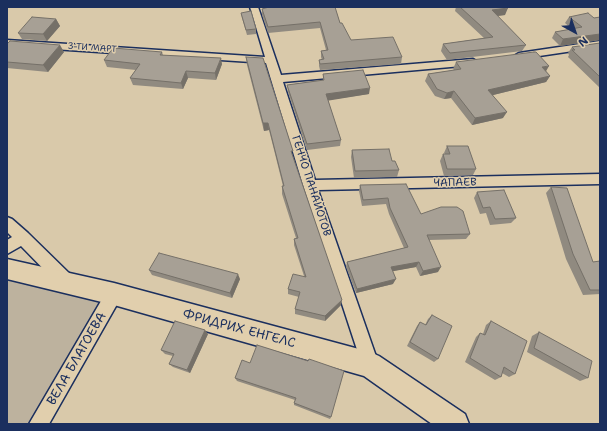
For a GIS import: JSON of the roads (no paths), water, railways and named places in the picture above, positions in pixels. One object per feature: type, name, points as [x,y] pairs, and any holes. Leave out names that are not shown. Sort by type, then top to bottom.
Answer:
[{"type":"street","name":"ГЕНЧО ПАНАЙОТОВ","points":[[254,7],[272,60],[310,186],[370,365]]},
{"type":"street","name":"3-ТИ МАРТ","points":[[7,43],[272,60]]},
{"type":"street","points":[[506,58],[600,44]]},
{"type":"street","points":[[277,79],[483,61]]},
{"type":"street","name":"ЧАПАЕВ","points":[[310,186],[600,179]]},
{"type":"street","points":[[7,223],[67,283]]},
{"type":"street","points":[[7,248],[22,237]]},
{"type":"street","name":"ФРИДРИХ ЕНГЕЛС","points":[[7,269],[114,294],[370,365],[455,424]]},
{"type":"street","name":"ВЕЛА БЛАГОЕВА","points":[[39,424],[114,294]]}]
